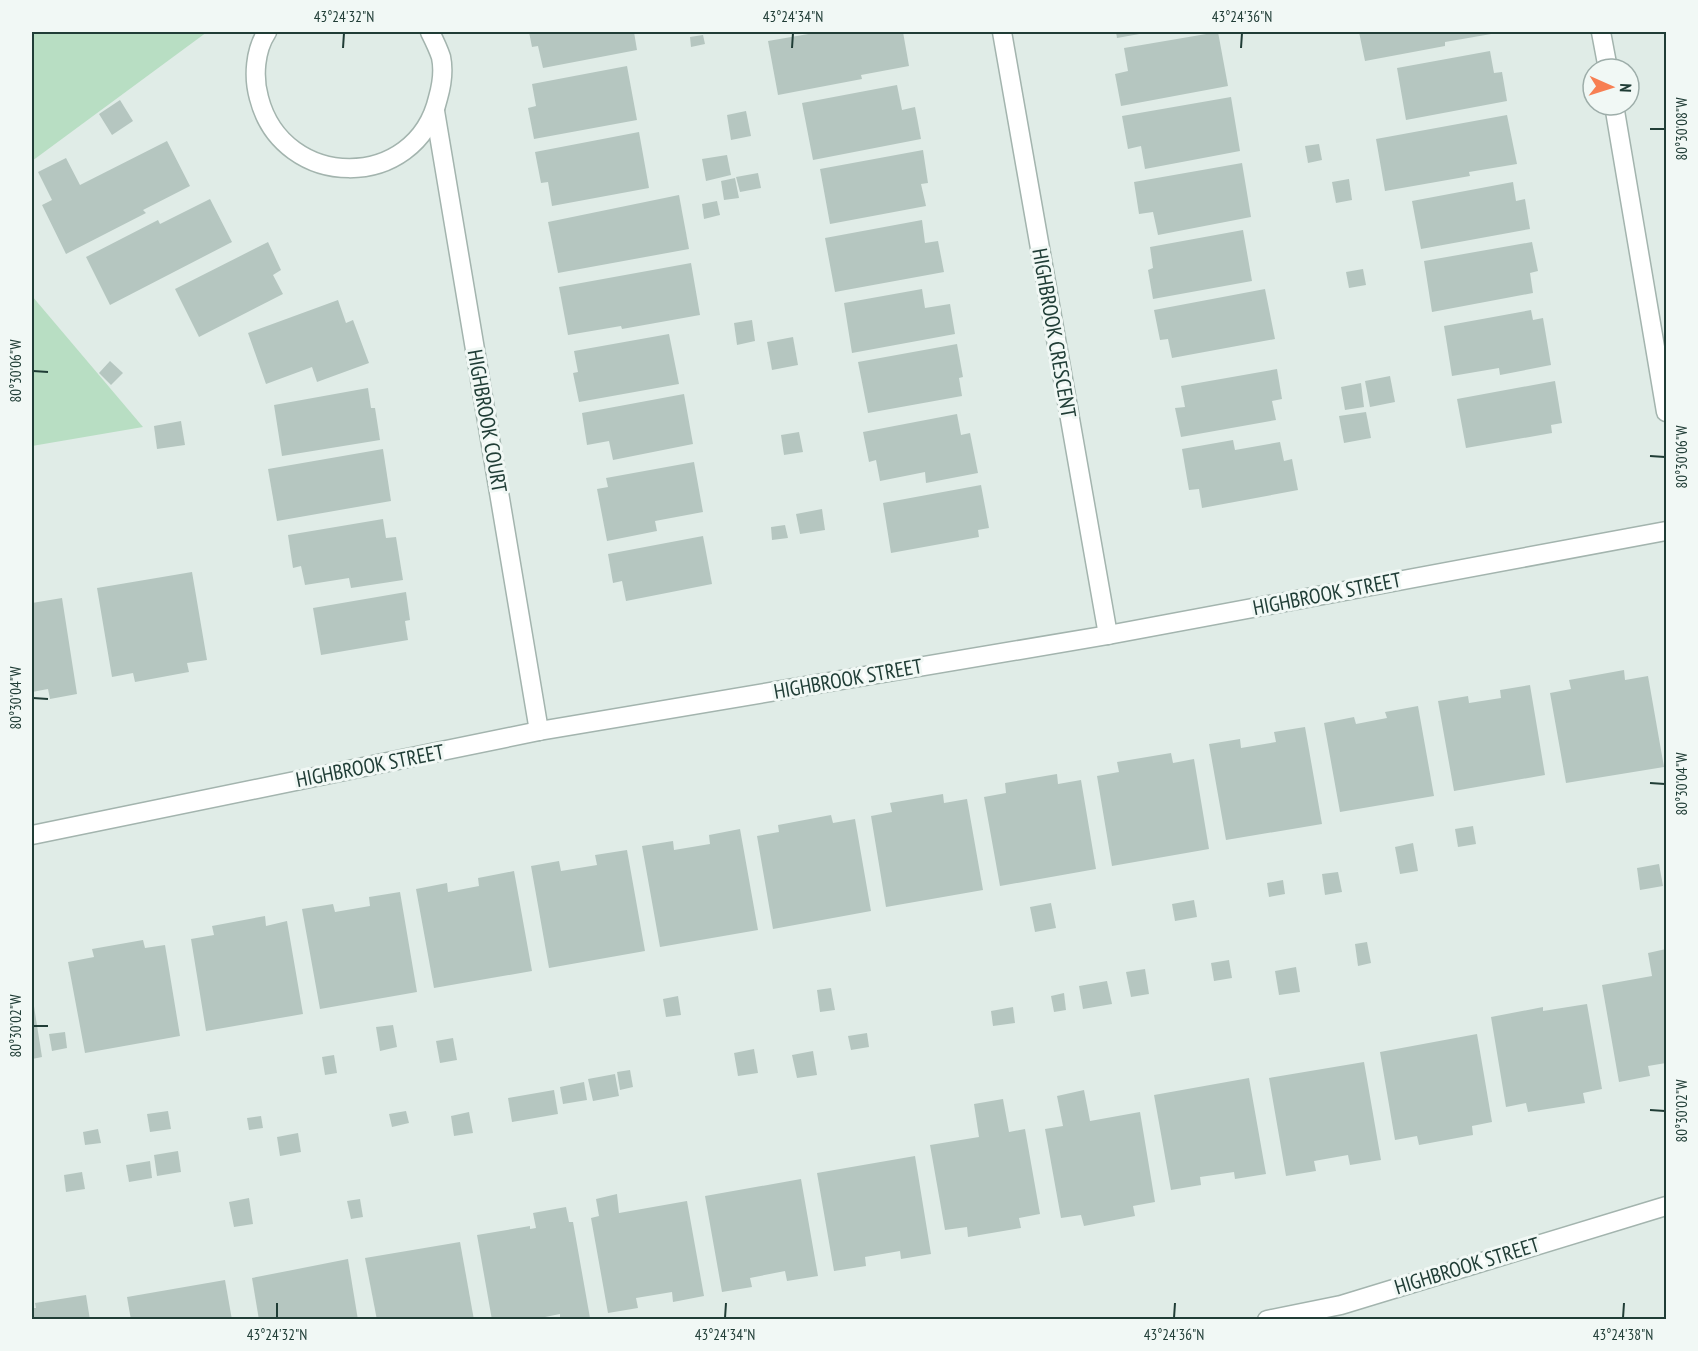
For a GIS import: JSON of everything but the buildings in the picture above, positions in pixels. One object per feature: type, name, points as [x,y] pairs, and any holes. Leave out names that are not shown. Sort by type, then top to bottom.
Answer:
[{"type":"street","name":"HIGHBROOK COURT","points":[[267,32],[257,56],[256,88],[262,111],[279,139],[308,160],[339,169],[371,166],[390,160],[416,141],[435,111],[442,80],[441,57],[430,32]]},
{"type":"street","name":"HIGHBROOK CRESCENT","points":[[1002,32],[1108,635]]},
{"type":"street","points":[[1601,32],[1606,57]]},
{"type":"street","name":"HIGHBROOK COURT","points":[[435,111],[539,731]]},
{"type":"street","points":[[1616,117],[1666,412]]},
{"type":"street","name":"HIGHBROOK STREET","points":[[32,835],[539,731],[1108,635],[1666,531]]},
{"type":"street","name":"HIGHBROOK STREET","points":[[1267,1320],[1341,1305],[1666,1206]]},
{"type":"green space","points":[[32,32],[207,32],[32,161]]},
{"type":"green space","points":[[32,296],[143,427],[32,446]]}]
